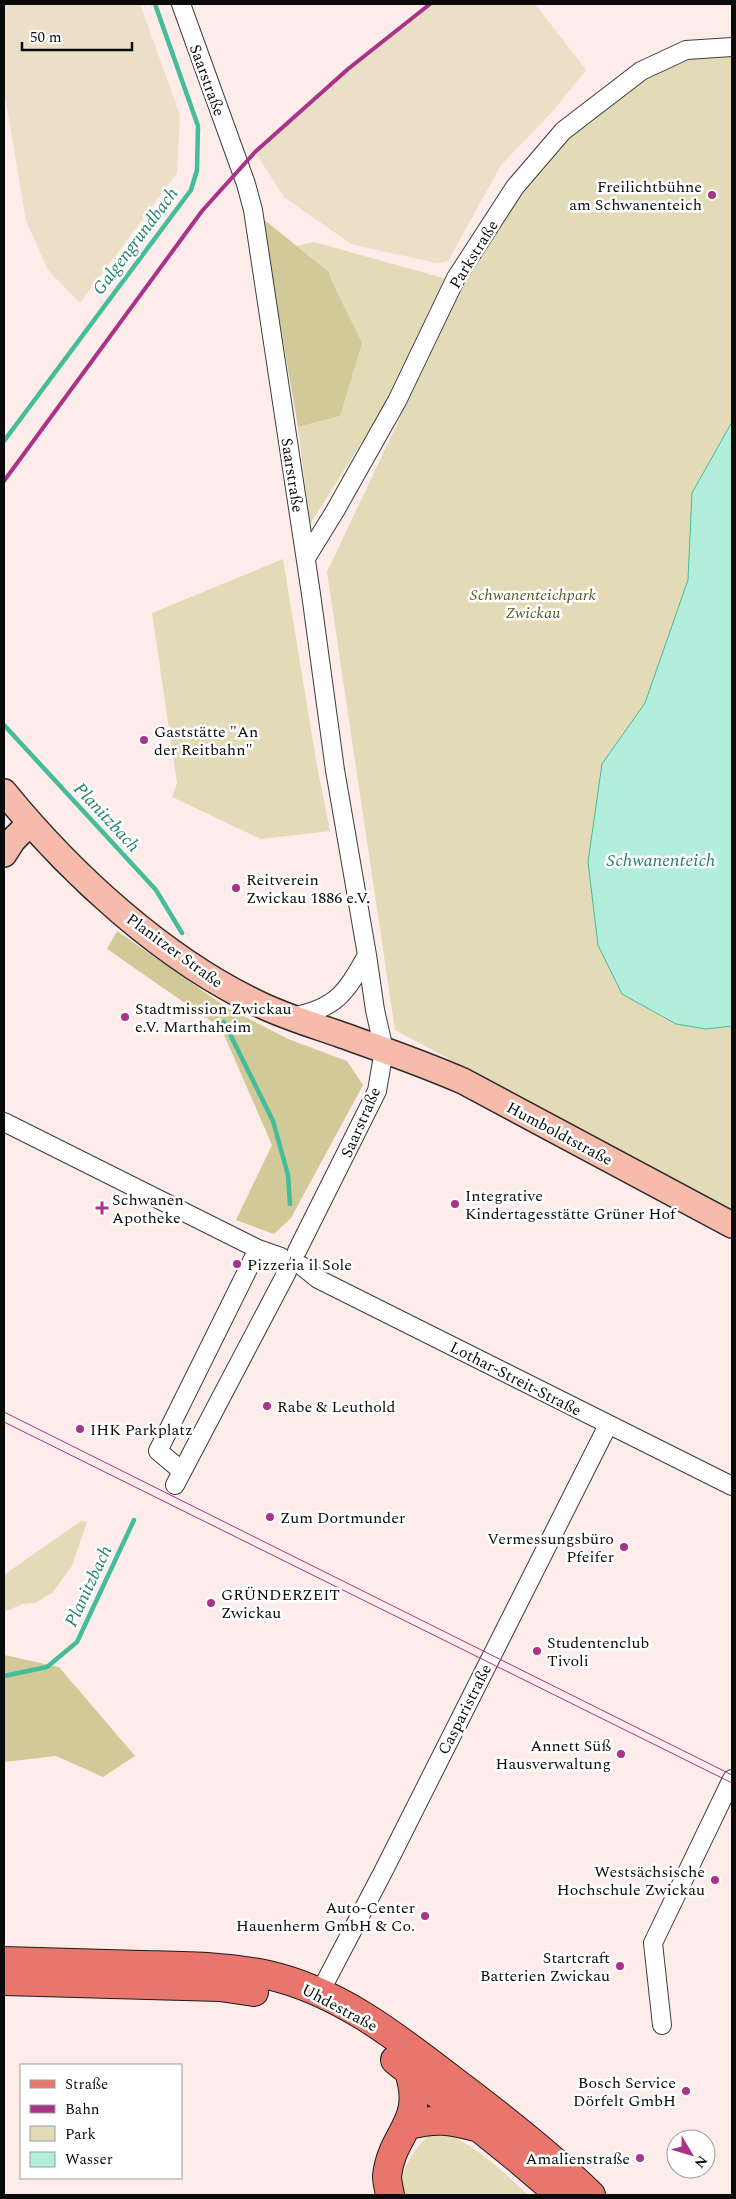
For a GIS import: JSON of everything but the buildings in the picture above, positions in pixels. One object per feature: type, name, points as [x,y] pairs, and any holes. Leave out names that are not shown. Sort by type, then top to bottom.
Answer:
[{"type":"main road","name":"Planitzer Straße","points":[[4,792],[30,822],[98,890],[176,956],[225,988],[290,1017],[384,1050]]},
{"type":"main road","points":[[4,854],[13,840],[30,822]]},
{"type":"main road","name":"Humboldtstraße","points":[[384,1050],[463,1081],[732,1225]]},
{"type":"main road","name":"Uhdestraße","points":[[4,1961],[210,1966],[267,1975],[320,1992],[375,2024],[426,2060],[521,2133],[566,2170],[591,2195]]},
{"type":"main road","name":"Uhdestraße","points":[[4,1981],[220,1987],[267,1994],[292,2001],[329,2017],[408,2069],[560,2195]]},
{"type":"main road","points":[[390,2195],[387,2177],[395,2146],[409,2125],[414,2107],[413,2085],[408,2069]]},
{"type":"main road","points":[[409,2125],[428,2120],[441,2120],[480,2128]]},
{"type":"street","name":"Saarstraße","points":[[181,4],[246,184],[253,210],[306,558],[334,770],[368,955],[375,1010],[384,1050],[377,1091],[292,1261],[178,1478],[158,1450],[258,1249]]},
{"type":"street","name":"Parkstraße","points":[[306,558],[335,511],[397,401],[456,278],[515,187],[563,131],[640,71],[686,50],[732,47]]},
{"type":"street","points":[[290,1017],[309,1014],[332,1004],[348,988],[368,955]]},
{"type":"street","name":"Lothar-Streit-Straße","points":[[4,1122],[258,1249],[292,1261],[318,1279],[732,1486]]},
{"type":"street","name":"Casparistraße","points":[[320,1992],[383,1872],[608,1425]]},
{"type":"street","points":[[662,2025],[652,1943],[732,1779]]},
{"type":"green space","name":"Schwanenteichpark Zwickau","points":[[732,53],[732,1210],[395,1030],[327,572],[468,274],[515,194],[591,108],[665,66],[699,55]]},
{"type":"green space","points":[[314,242],[447,279],[389,399],[310,524],[298,427],[340,416],[332,282],[329,272],[297,246]]},
{"type":"green space","points":[[283,559],[317,766],[330,831],[261,839],[172,797],[177,783],[152,613]]},
{"type":"green space","points":[[81,1521],[87,1522],[72,1566],[52,1593],[35,1603],[23,1604],[4,1612],[4,1575]]},
{"type":"green space","points":[[440,2131],[465,2143],[476,2151],[528,2195],[401,2195],[404,2172],[411,2157],[427,2137]]},
{"type":"shaded area","points":[[4,4],[140,4],[180,115],[177,173],[80,303],[48,270],[26,221],[4,90]]},
{"type":"shaded area","points":[[433,4],[535,4],[586,70],[553,111],[501,165],[448,261],[436,263],[351,244],[284,197],[255,152],[348,69],[422,10]]},
{"type":"shaded area","points":[[262,218],[329,272],[362,343],[340,416],[298,427]]},
{"type":"shaded area","points":[[117,931],[226,1007],[288,1039],[347,1061],[363,1085],[291,1218],[274,1234],[236,1220],[272,1145],[221,1028],[107,949]]},
{"type":"shaded area","points":[[4,1655],[59,1667],[135,1756],[103,1777],[56,1756],[4,1762]]},
{"type":"water","name":"Schwanenteich","points":[[732,422],[732,1026],[706,1029],[676,1024],[622,994],[598,945],[588,862],[602,764],[645,703],[688,580],[692,493]]},
{"type":"waterway","name":"Galgengrundbach","points":[[4,441],[191,190],[197,170],[198,126],[155,4]]},
{"type":"waterway","name":"Planitzbach","points":[[4,725],[156,890],[182,933]]},
{"type":"waterway","name":"Planitzbach","points":[[224,1022],[273,1121],[288,1175],[290,1204]]},
{"type":"waterway","name":"Planitzbach","points":[[4,1676],[47,1667],[77,1642],[134,1520]]},
{"type":"tram line","points":[[4,1412],[732,1775]]},
{"type":"tram line","points":[[4,1422],[732,1783]]},
{"type":"railway","points":[[4,481],[202,211],[255,152],[348,69],[430,4]]},
{"type":"place","name":"Freilichtbühne am Schwanenteich","points":[[712,195]]},
{"type":"place","name":"Gaststätte \"An der Reitbahn\"","points":[[144,740]]},
{"type":"place","name":"Reitverein Zwickau 1886 e.V.","points":[[236,888]]},
{"type":"place","name":"Stadtmission Zwickau e.V. Marthaheim","points":[[125,1017]]},
{"type":"place","name":"Integrative Kindertagesstätte Grüner Hof","points":[[455,1204]]},
{"type":"place","name":"Schwanen Apotheke","points":[[102,1208]]},
{"type":"place","name":"Pizzeria il Sole","points":[[237,1264]]},
{"type":"place","name":"Rabe & Leuthold","points":[[267,1406]]},
{"type":"place","name":"IHK Parkplatz","points":[[80,1429]]},
{"type":"place","name":"Zum Dortmunder","points":[[270,1517]]},
{"type":"place","name":"Vermessungsbüro Pfeifer","points":[[624,1547]]},
{"type":"place","name":"GRÜNDERZEIT Zwickau","points":[[211,1603]]},
{"type":"place","name":"Studentenclub Tivoli","points":[[537,1651]]},
{"type":"place","name":"Annett Süß Hausverwaltung","points":[[621,1754]]},
{"type":"place","name":"Westsächsische Hochschule Zwickau","points":[[715,1880]]},
{"type":"place","name":"Auto-Center Hauenherm GmbH & Co.","points":[[425,1916]]},
{"type":"place","name":"Startcraft Batterien Zwickau","points":[[620,1966]]},
{"type":"place","name":"Bosch Service Dörfelt GmbH","points":[[686,2091]]},
{"type":"place","name":"Amalienstraße","points":[[640,2158]]}]
